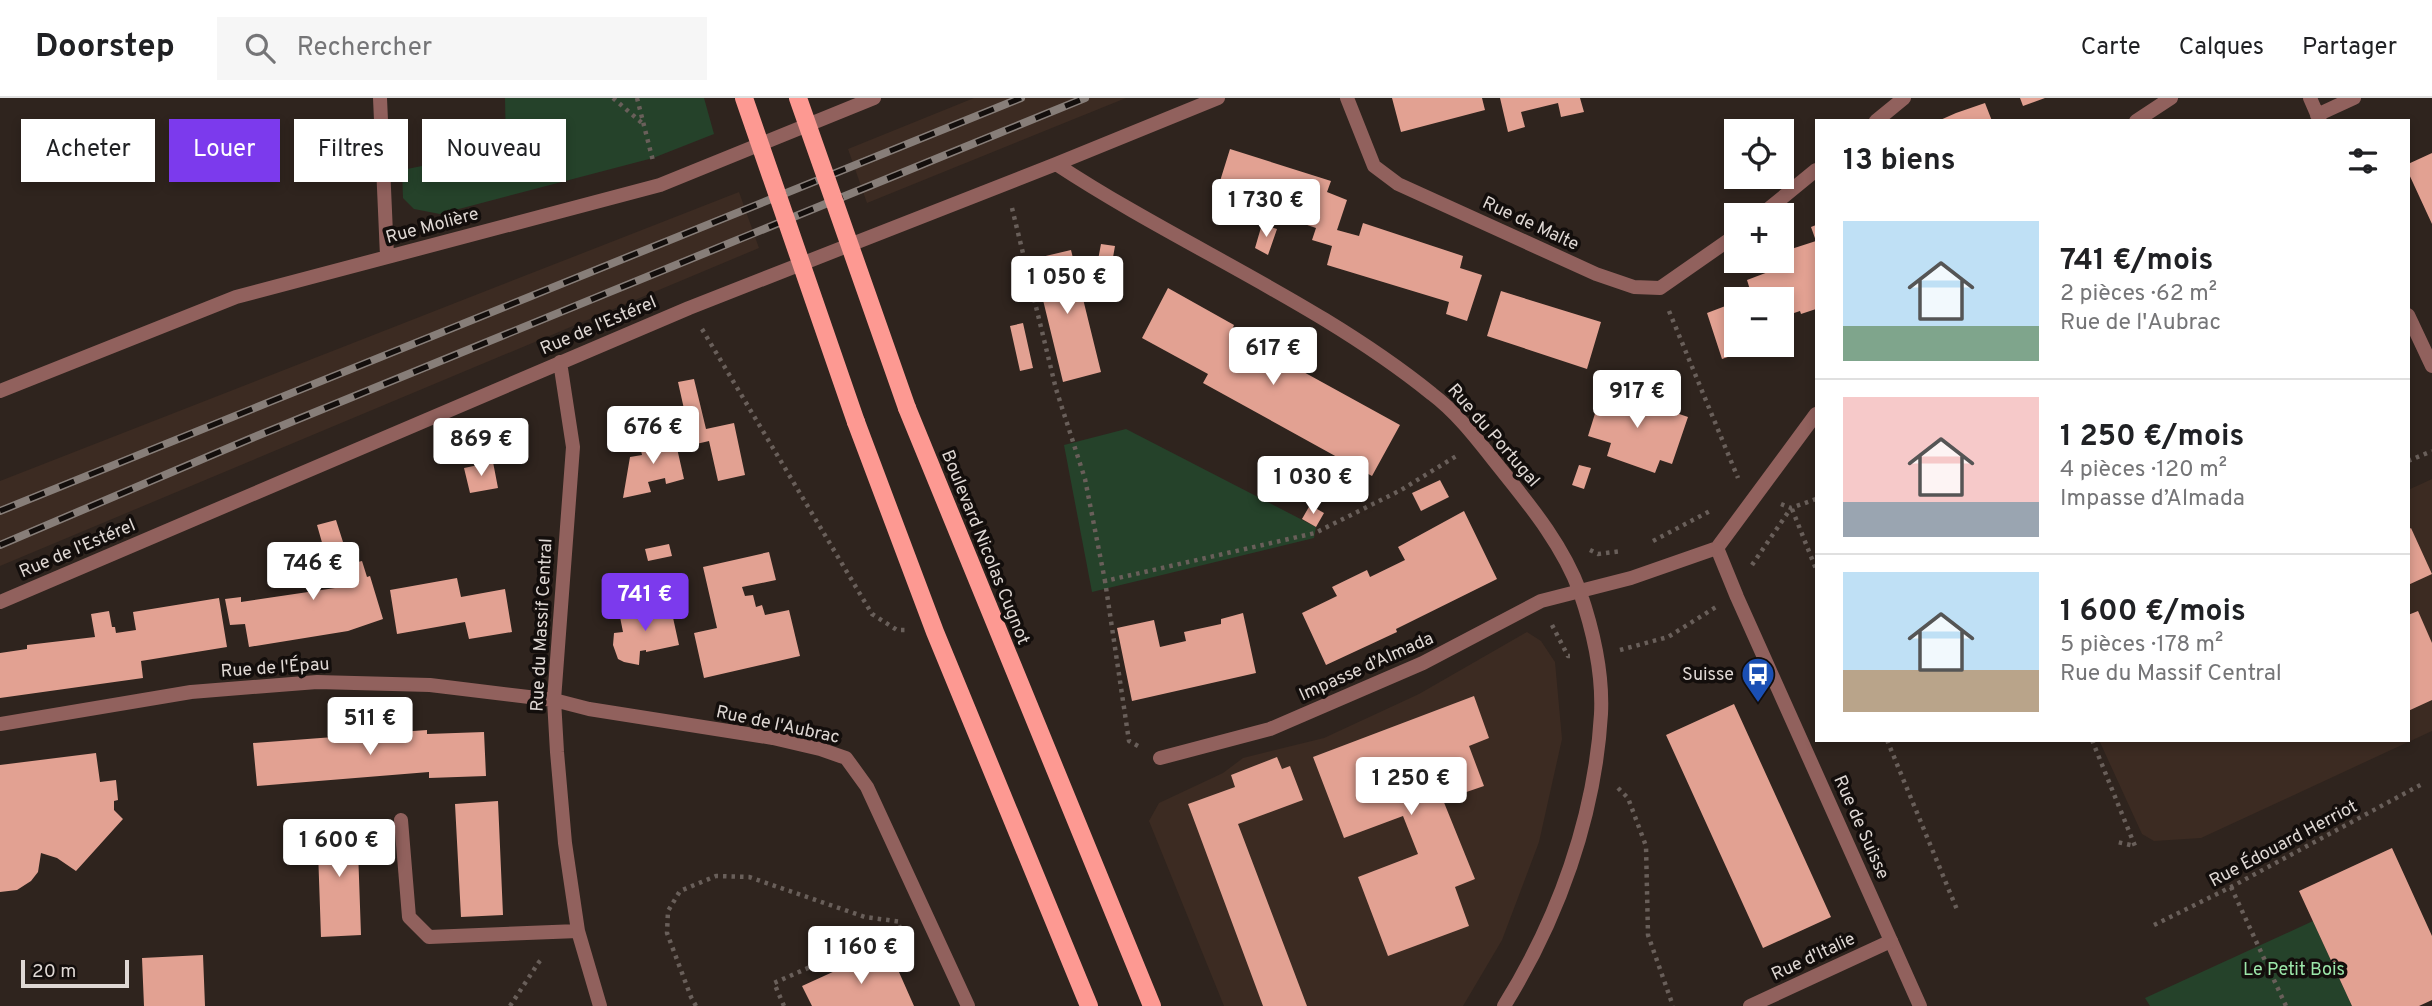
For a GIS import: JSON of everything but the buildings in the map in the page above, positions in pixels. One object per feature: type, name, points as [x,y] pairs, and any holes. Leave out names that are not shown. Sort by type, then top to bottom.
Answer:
[{"type":"main road","points":[[744,98],[856,422],[935,632],[1089,1006]]},
{"type":"main road","name":"Boulevard Nicolas Cugnot","points":[[798,98],[907,408],[1152,1006]]},
{"type":"street","points":[[380,98],[387,256]]},
{"type":"street","name":"Rue Molière","points":[[0,391],[236,297],[660,185],[874,98]]},
{"type":"street","name":"Rue de l'Estérel","points":[[0,602],[689,308],[1218,98]]},
{"type":"street","name":"Rue de Malte","points":[[1347,98],[1374,166],[1398,184],[1595,274],[1634,287],[1660,288]]},
{"type":"street","points":[[1878,119],[1904,98]]},
{"type":"street","points":[[2139,119],[2171,98]]},
{"type":"street","points":[[2310,98],[2319,118],[2354,98]]},
{"type":"street","name":"Rue du Portugal","points":[[1056,164],[1356,339],[1434,395],[1479,442],[1528,503],[1559,550],[1580,592],[1597,654],[1601,712],[1595,766],[1578,842],[1556,908],[1504,1006]]},
{"type":"street","points":[[1775,203],[1815,171]]},
{"type":"street","points":[[1660,288],[1724,243]]},
{"type":"street","points":[[2410,319],[2432,366]]},
{"type":"street","name":"Rue du Massif Central","points":[[560,362],[573,447],[554,700],[565,843],[578,931],[600,1006]]},
{"type":"street","points":[[1717,548],[1815,415]]},
{"type":"street","name":"Impasse d’Almada","points":[[1160,758],[1270,729],[1423,663],[1541,601],[1631,578],[1717,548]]},
{"type":"street","name":"Rue de Suisse","points":[[1717,548],[1920,1006]]},
{"type":"street","name":"Rue de l'Épau","points":[[0,724],[191,692],[317,682],[430,685],[554,700]]},
{"type":"street","name":"Rue de l'Aubrac","points":[[554,700],[589,709],[773,738],[846,758],[867,787],[968,1006]]},
{"type":"street","points":[[401,820],[410,917],[429,937],[578,931]]},
{"type":"street","name":"Rue d'Italie","points":[[1750,1006],[1891,942]]},
{"type":"path","points":[[613,98],[643,123]]},
{"type":"path","points":[[637,98],[660,185]]},
{"type":"path","points":[[1006,183],[1056,390],[1084,479],[1104,580],[1129,741],[1160,758]]},
{"type":"path","points":[[1660,288],[1736,476],[1757,494],[1791,508],[1815,499]]},
{"type":"path","points":[[689,308],[872,614],[897,630],[935,632]]},
{"type":"path","points":[[1104,580],[1315,533],[1401,490],[1479,442]]},
{"type":"path","points":[[2410,460],[2432,451]]},
{"type":"path","points":[[1791,508],[1815,567]]},
{"type":"path","points":[[1888,742],[1958,912]]},
{"type":"path","points":[[2093,742],[2135,846],[2117,842]]},
{"type":"path","points":[[1595,766],[1628,798],[1646,846],[1648,935],[1673,1006]]},
{"type":"path","name":"Rue Édouard Herriot","points":[[2154,925],[2231,887],[2424,783]]},
{"type":"path","points":[[696,1006],[667,933],[668,911],[680,891],[716,876],[749,877],[865,917],[911,923],[774,983],[783,1006]]},
{"type":"path","points":[[2231,887],[2286,1006]]},
{"type":"path","points":[[510,1006],[538,962],[578,931]]},
{"type":"shaded area","points":[[974,98],[1126,98],[867,203],[848,149]]},
{"type":"shaded area","points":[[739,192],[759,248],[0,566],[0,481]]},
{"type":"shaded area","points":[[2432,479],[2432,731],[2410,741],[2410,489]]},
{"type":"shaded area","points":[[1527,632],[1541,641],[1555,662],[1562,739],[1539,842],[1502,940],[1463,1006],[1224,1006],[1149,821],[1159,803],[1223,773],[1243,758],[1324,738],[1419,694]]},
{"type":"shaded area","points":[[2100,742],[2408,742],[2201,838],[2154,841],[2142,834]]},
{"type":"green space","points":[[505,98],[704,98],[714,134],[653,158],[566,181],[566,119],[505,119]]},
{"type":"green space","points":[[422,166],[422,182],[562,182],[440,214],[414,209],[403,198],[402,182],[408,182],[408,169]]},
{"type":"green space","points":[[1126,429],[1316,527],[1314,538],[1092,592],[1064,445]]},
{"type":"green space","name":"Le Petit Bois","points":[[2313,921],[2352,1006],[2150,1006],[2145,998]]},
{"type":"railway","points":[[0,511],[1021,98]]},
{"type":"railway","points":[[0,545],[252,438],[1085,98]]},
{"type":"place","name":"Suisse","points":[[1758,704]]}]
